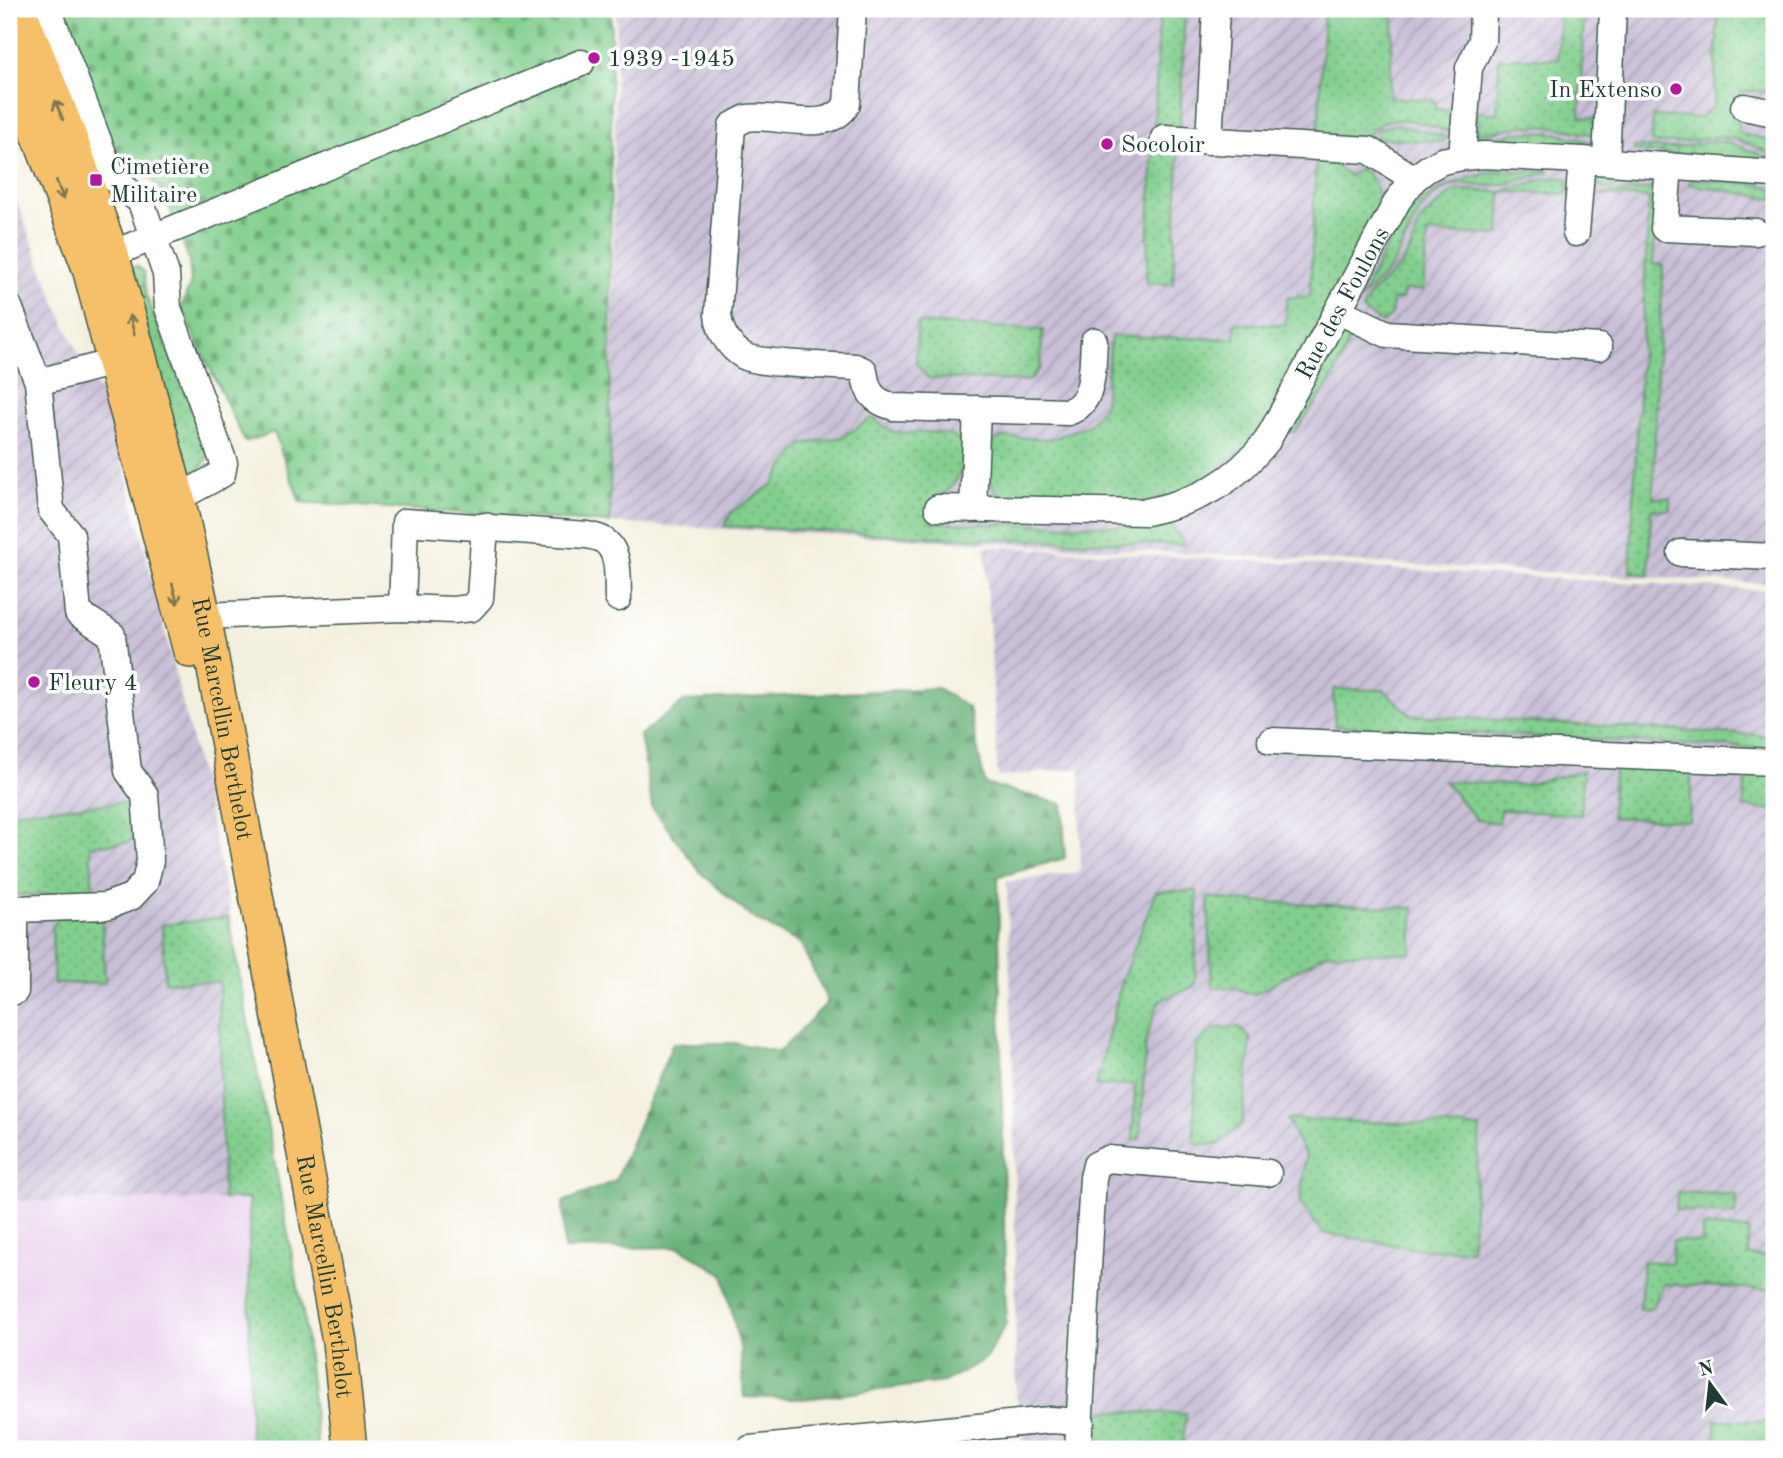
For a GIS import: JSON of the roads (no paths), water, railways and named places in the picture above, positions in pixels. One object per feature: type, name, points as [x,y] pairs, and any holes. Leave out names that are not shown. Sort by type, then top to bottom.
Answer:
[{"type":"main road","name":"Rue Marcellin Berthelot","points":[[19,9],[67,129],[112,254],[178,498],[204,616],[340,1341],[350,1449]]},
{"type":"main road","name":"Rue Marcellin Berthelot","points":[[9,58],[89,268],[222,774],[321,1306],[321,1356],[331,1449]]},
{"type":"street","points":[[48,9],[112,177],[141,202],[166,274],[167,308],[224,463],[222,474],[178,498]]},
{"type":"street","points":[[853,9],[847,104],[844,110],[822,120],[749,118],[732,126],[718,315],[729,342],[747,357],[855,367],[864,371],[870,396],[878,402],[894,407],[1068,412],[1076,410],[1089,393],[1094,341]]},
{"type":"street","points":[[1209,141],[1216,9]]},
{"type":"street","points":[[1462,157],[1469,68],[1482,41],[1483,9]]},
{"type":"street","points":[[1576,233],[1594,161],[1613,9]]},
{"type":"street","points":[[112,254],[581,63]]},
{"type":"street","points":[[1744,107],[1774,113]]},
{"type":"street","points":[[1164,138],[1370,150],[1414,179]]},
{"type":"street","name":"Rue des Foulons","points":[[938,508],[1146,512],[1169,507],[1206,493],[1230,479],[1248,464],[1267,441],[1398,200],[1414,179],[1442,161],[1484,155],[1774,174]]},
{"type":"street","points":[[1669,166],[1664,228],[1756,232]]},
{"type":"street","points":[[9,307],[38,382],[51,510],[71,535],[78,613],[112,635],[128,771],[145,795],[150,861],[145,882],[131,897],[106,905],[12,909],[15,991]]},
{"type":"street","points":[[1339,311],[1387,334],[1600,347]]},
{"type":"street","points":[[38,382],[114,362],[128,365],[135,379],[176,533],[194,571]]},
{"type":"street","points":[[973,509],[977,409]]},
{"type":"street","points":[[402,608],[405,522],[485,526],[587,535],[603,539],[616,559],[618,598]]},
{"type":"street","points":[[204,616],[471,608],[480,598],[485,526]]},
{"type":"street","points":[[1681,553],[1774,557]]},
{"type":"street","points":[[1271,741],[1774,762]]},
{"type":"street","points":[[1079,1449],[1093,1178],[1097,1165],[1108,1159],[1268,1173]]},
{"type":"street","points":[[760,1449],[1050,1420],[1081,1422]]},
{"type":"place","name":"1939 -1945","points":[[594,58]]},
{"type":"place","name":"In Extenso","points":[[1676,89]]},
{"type":"place","name":"Socoloir","points":[[1107,144]]},
{"type":"place","name":"Cimetière Militaire","points":[[96,180]]},
{"type":"place","name":"Fleury 4","points":[[34,682]]}]
